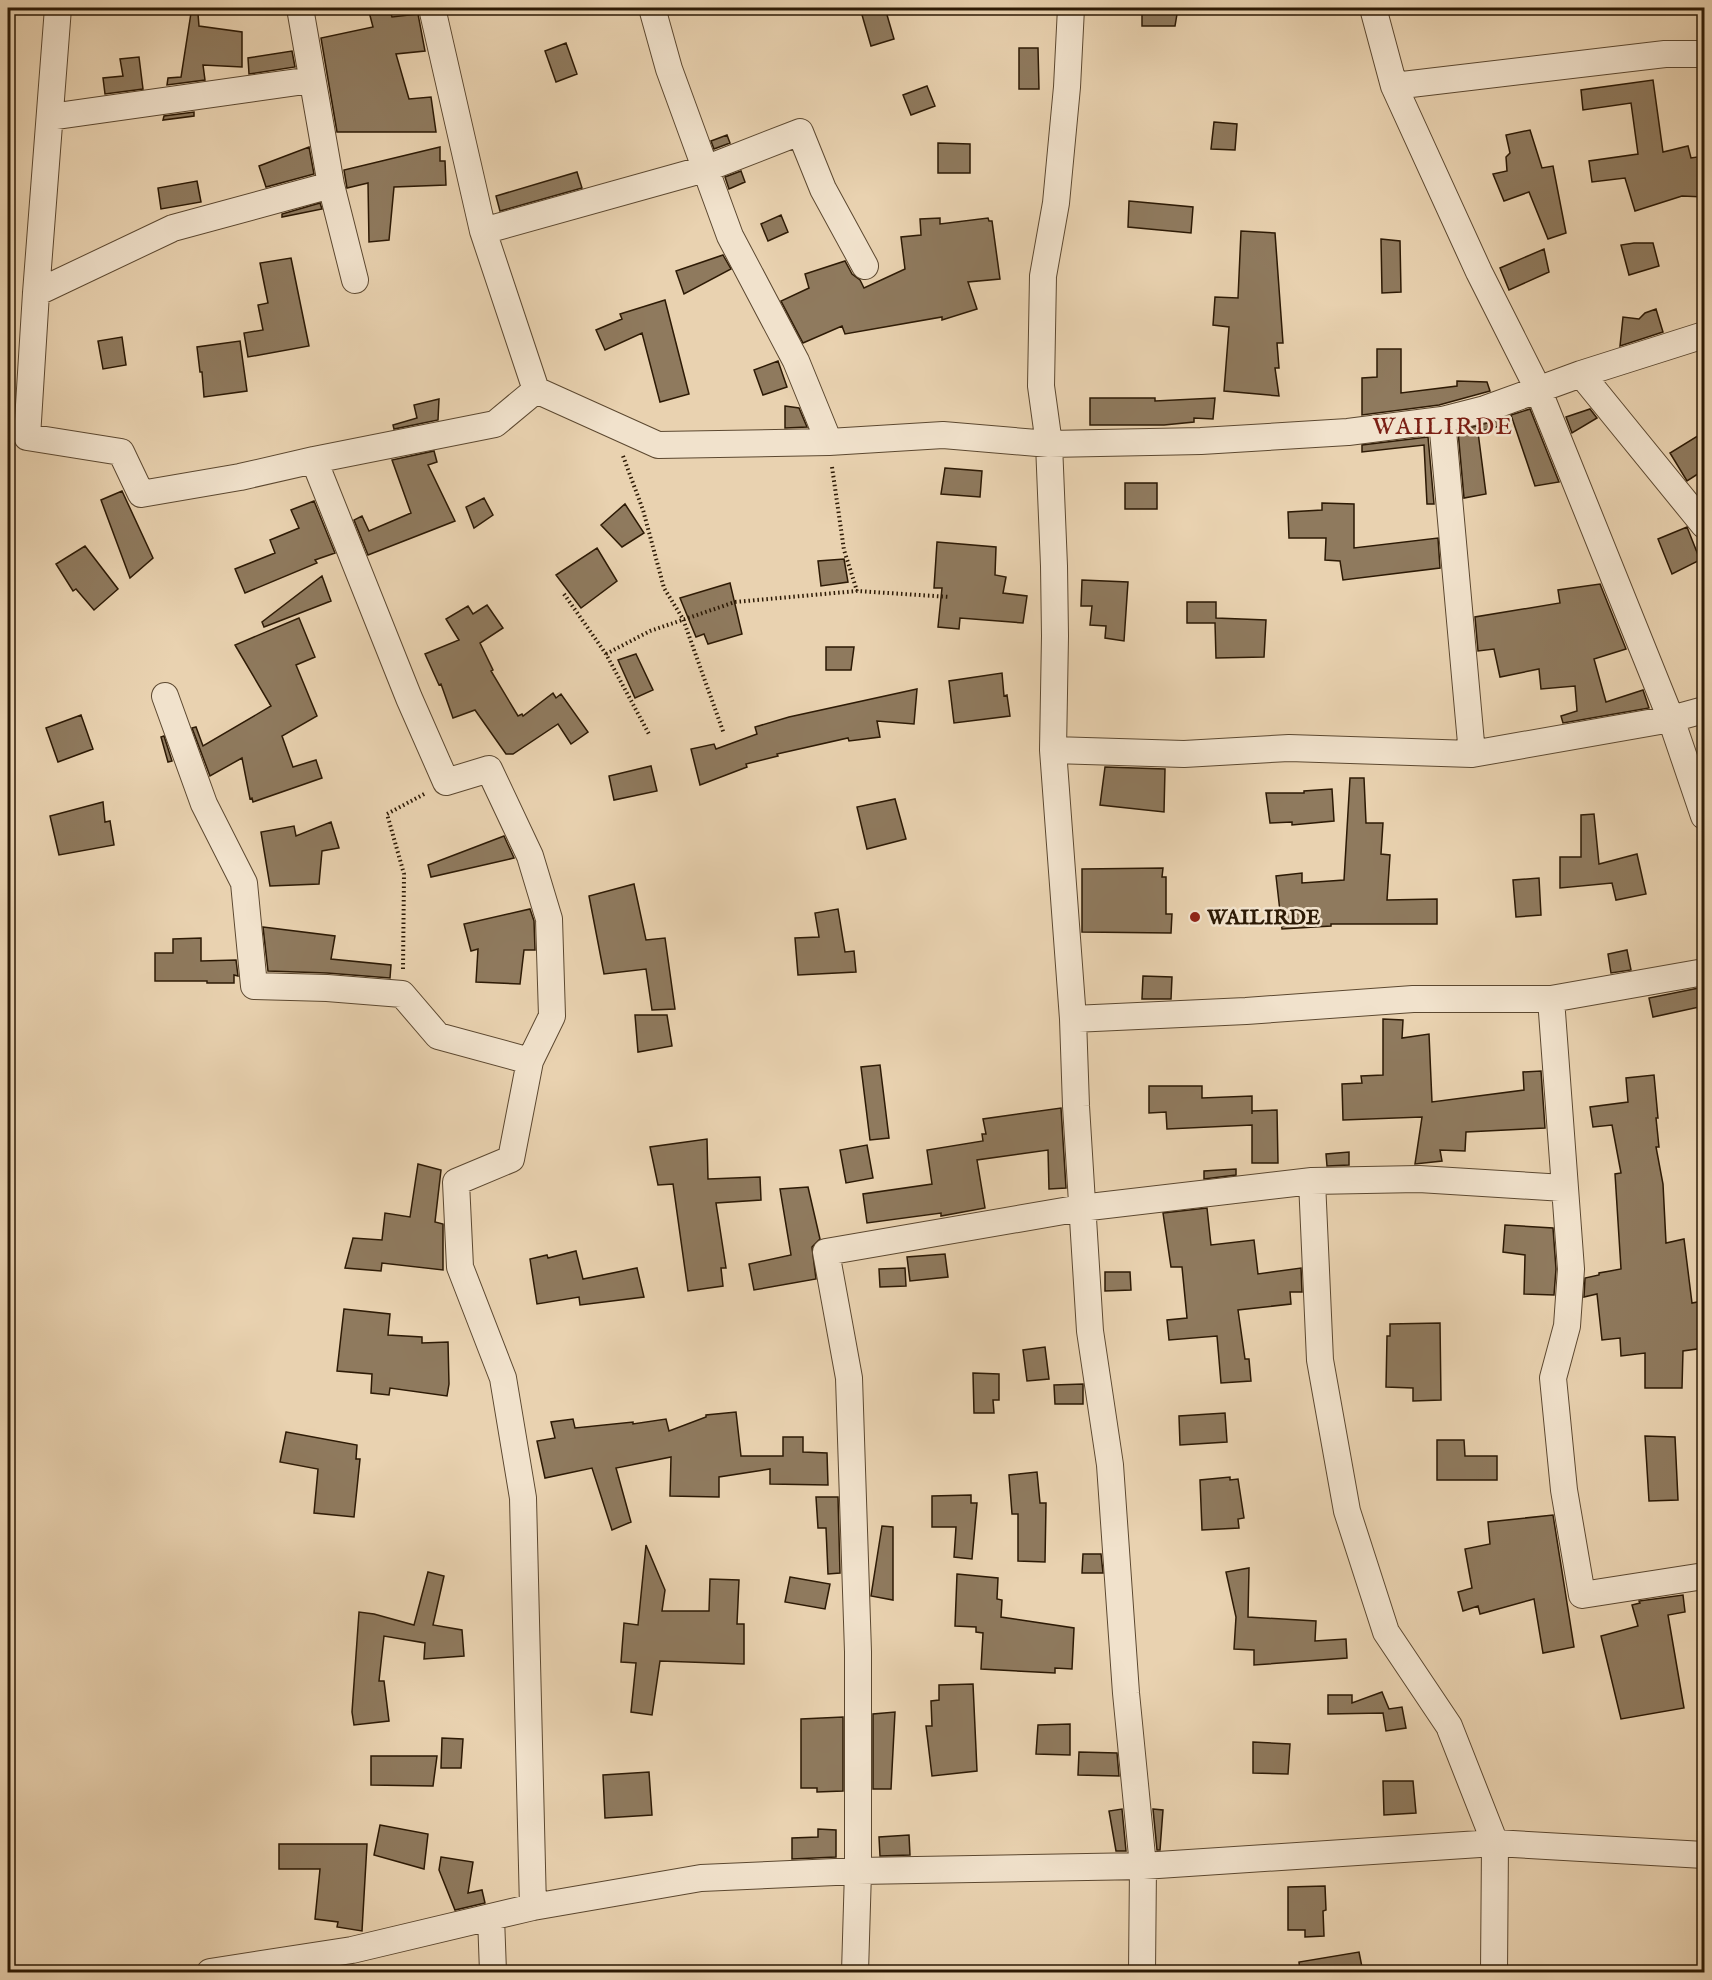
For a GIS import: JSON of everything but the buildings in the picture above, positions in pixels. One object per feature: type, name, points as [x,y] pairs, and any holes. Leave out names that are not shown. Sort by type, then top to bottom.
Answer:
[{"type":"street","points":[[58,8],[27,437],[121,452],[141,494],[240,477],[495,424],[536,390]]},
{"type":"street","points":[[300,8],[331,185],[355,279]]},
{"type":"street","points":[[432,8],[483,231],[536,390],[658,445],[829,442],[943,435],[1049,444],[1235,439],[1348,432],[1442,420],[1485,409],[1581,374],[1704,335]]},
{"type":"street","points":[[652,8],[669,69],[730,236],[796,361],[829,442]]},
{"type":"street","points":[[1071,8],[1067,87],[1056,203],[1043,276],[1041,386],[1049,444],[1055,636],[1053,750],[1073,1019],[1081,1208],[1090,1331],[1110,1465],[1126,1692],[1143,1866],[1142,1972]]},
{"type":"street","points":[[1373,8],[1394,86],[1479,272],[1538,389],[1671,718],[1704,816]]},
{"type":"street","points":[[1394,86],[1665,54],[1704,54]]},
{"type":"street","points":[[51,117],[312,80]]},
{"type":"street","points":[[483,231],[705,169],[800,132],[823,189],[865,266]]},
{"type":"street","points":[[36,293],[173,228],[331,185]]},
{"type":"street","points":[[1581,374],[1704,525]]},
{"type":"street","points":[[1442,420],[1472,754]]},
{"type":"street","points":[[314,460],[446,782],[489,769],[530,856],[549,919],[552,1016],[530,1061],[511,1159],[456,1182],[460,1268],[503,1378],[523,1498],[533,1907]]},
{"type":"street","points":[[165,696],[204,804],[243,883],[254,986],[327,988],[402,994],[438,1036],[530,1061]]},
{"type":"street","points":[[1053,750],[1184,754],[1289,748],[1472,754],[1704,710]]},
{"type":"street","points":[[1073,1019],[1246,1011],[1413,999],[1551,999],[1704,972]]},
{"type":"street","points":[[1551,999],[1571,1269],[1567,1326],[1553,1378],[1564,1490],[1582,1595],[1704,1576]]},
{"type":"street","points":[[855,1972],[858,1871],[858,1652],[849,1378],[826,1252],[1081,1208],[1312,1181],[1419,1179],[1564,1188]]},
{"type":"street","points":[[1312,1181],[1320,1360],[1347,1511],[1386,1632],[1449,1726],[1495,1843],[1494,1972]]},
{"type":"street","points":[[210,1972],[352,1950],[533,1907],[701,1878],[858,1871],[1143,1866],[1495,1843],[1704,1855]]},
{"type":"street","points":[[491,1917],[493,1972]]},
{"type":"path","points":[[611,425],[643,510],[664,588],[682,619],[724,734]]},
{"type":"path","points":[[829,442],[844,550],[856,591]]},
{"type":"path","points":[[606,654],[651,631],[735,602],[856,591],[950,597]]},
{"type":"path","points":[[564,594],[606,654],[650,736]]},
{"type":"path","points":[[402,994],[404,874],[387,814],[446,782]]},
{"type":"place","name":"WAILIRDE","points":[[1195,917]]},
{"type":"district","name":"WAILIRDE","points":[[1443,426]]}]
